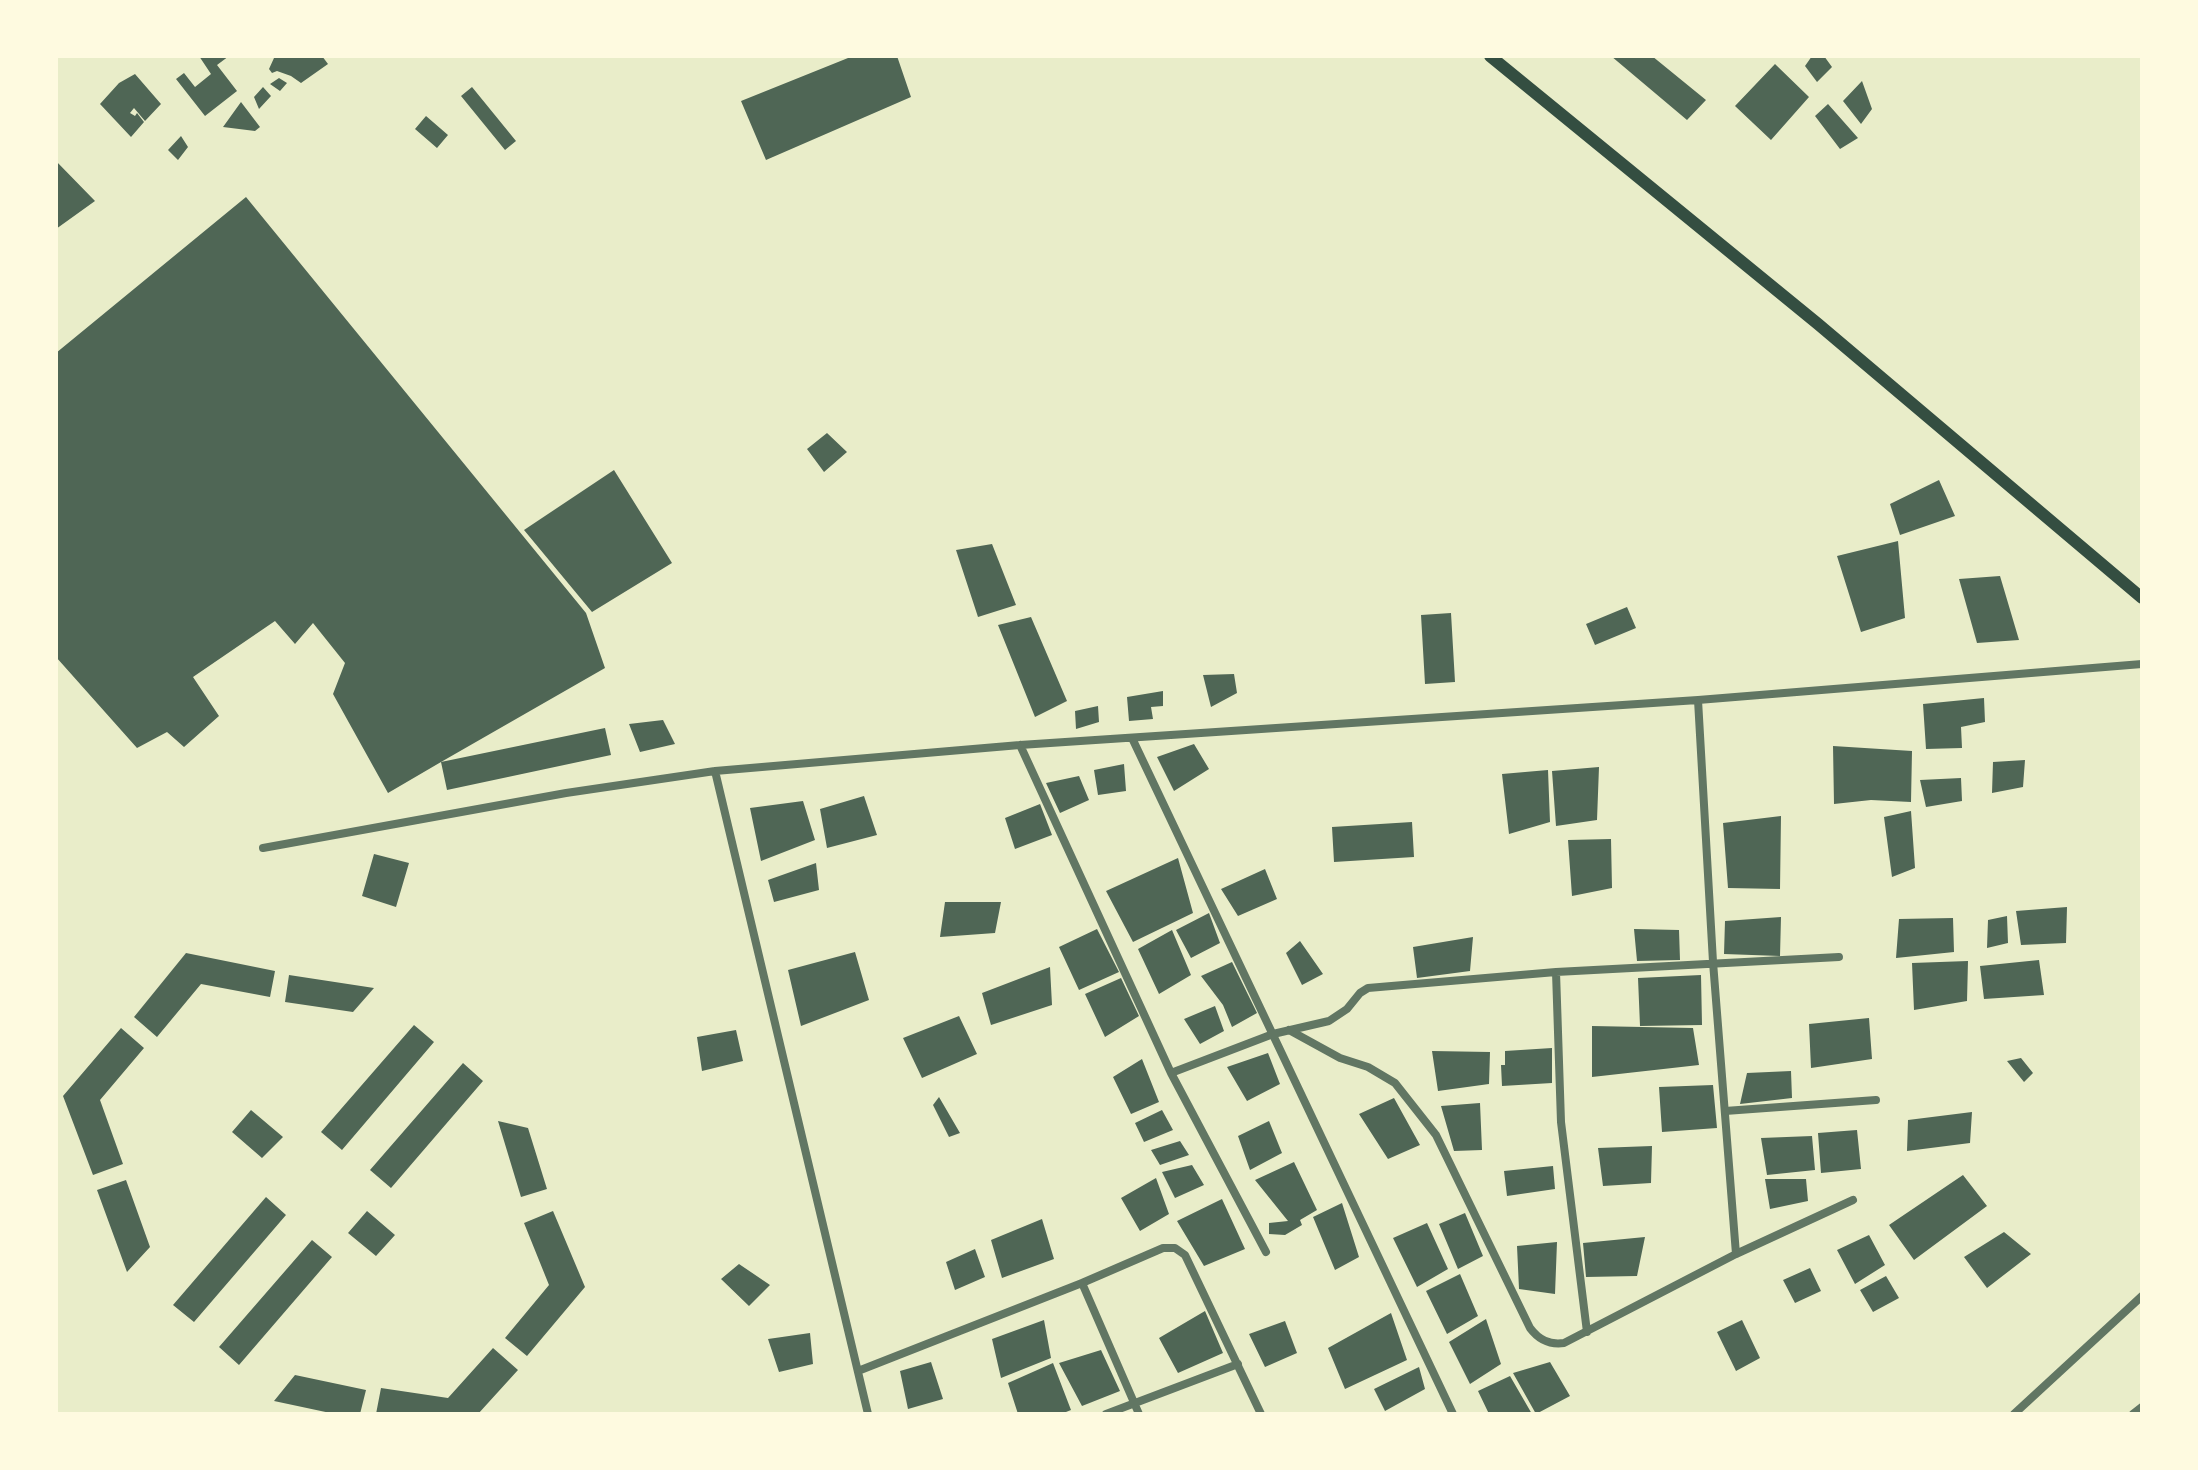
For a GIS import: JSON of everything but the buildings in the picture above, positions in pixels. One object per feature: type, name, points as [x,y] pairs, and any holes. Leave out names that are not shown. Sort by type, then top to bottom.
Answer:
[{"type":"main road","points":[[1490,56],[1818,324],[2142,598]]},
{"type":"street","points":[[263,848],[566,793],[715,771],[1020,745],[1698,700],[2142,664]]},
{"type":"street","points":[[1698,700],[1713,962],[1736,1254]]},
{"type":"street","points":[[1132,738],[1453,1414]]},
{"type":"street","points":[[1020,745],[1171,1073],[1266,1252]]},
{"type":"street","points":[[715,771],[868,1414]]},
{"type":"street","points":[[1171,1073],[1273,1034],[1329,1021],[1340,1016],[1368,988],[1556,972],[1839,957]]},
{"type":"street","points":[[1556,972],[1561,1122],[1587,1332]]},
{"type":"street","points":[[1289,1030],[1395,1083],[1436,1135],[1530,1328],[1538,1338],[1554,1344],[1564,1343],[1587,1332],[1736,1254],[1853,1200]]},
{"type":"street","points":[[1725,1111],[1876,1100]]},
{"type":"street","points":[[858,1371],[1163,1248],[1181,1250],[1185,1255],[1261,1414]]},
{"type":"street","points":[[1082,1283],[1139,1414]]},
{"type":"street","points":[[2014,1414],[2142,1296]]},
{"type":"street","points":[[1106,1414],[1238,1364]]},
{"type":"street","points":[[2133,1414],[2142,1407]]}]
